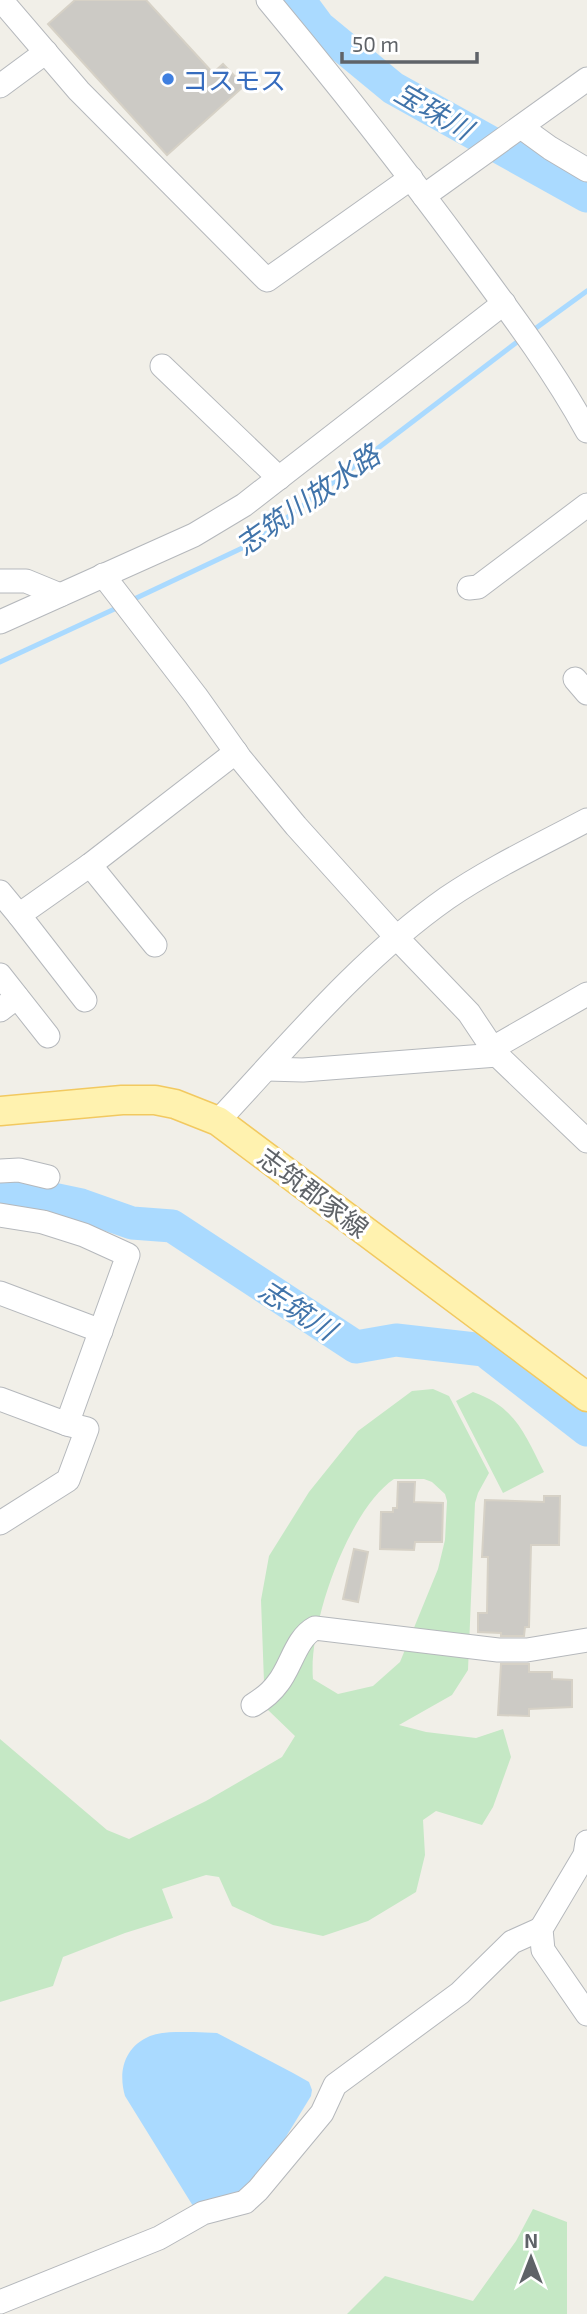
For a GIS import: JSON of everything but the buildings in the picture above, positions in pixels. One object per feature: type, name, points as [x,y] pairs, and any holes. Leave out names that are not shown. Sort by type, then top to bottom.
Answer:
[{"type":"main road","name":"志筑郡家線","points":[[0,1111],[122,1100],[155,1100],[175,1104],[218,1121],[587,1397]]},
{"type":"street","points":[[1,0],[79,91],[267,280],[418,187],[480,156],[587,79]]},
{"type":"street","points":[[268,0],[349,97],[507,307],[587,431]]},
{"type":"street","points":[[0,86],[46,52]]},
{"type":"street","points":[[517,130],[587,170]]},
{"type":"street","points":[[0,622],[194,535],[244,505],[507,307]]},
{"type":"street","points":[[162,366],[279,478]]},
{"type":"street","points":[[469,588],[478,587],[587,505]]},
{"type":"street","points":[[103,575],[236,752],[296,826],[469,1013],[495,1051],[587,1141]]},
{"type":"street","points":[[0,581],[26,581],[60,594]]},
{"type":"street","points":[[19,915],[90,866],[236,752]]},
{"type":"street","points":[[218,1121],[320,1009],[361,968],[397,938],[447,898],[587,820]]},
{"type":"street","points":[[90,866],[155,945]]},
{"type":"street","points":[[0,892],[85,1000]]},
{"type":"street","points":[[0,975],[8,1004],[48,1036]]},
{"type":"street","points":[[267,1069],[303,1070],[495,1051],[587,994]]},
{"type":"street","points":[[0,1171],[19,1170],[48,1177]]},
{"type":"street","points":[[0,1215],[43,1222],[128,1255],[66,1424]]},
{"type":"street","points":[[0,1293],[101,1331]]},
{"type":"street","points":[[0,1399],[66,1424],[87,1429],[68,1480],[0,1523]]},
{"type":"street","points":[[253,1705],[279,1683],[297,1649],[310,1631],[316,1628],[498,1650],[536,1649],[587,1640]]},
{"type":"street","points":[[0,2302],[159,2238],[203,2213],[245,2202],[322,2113],[335,2085],[460,1993],[512,1942],[541,1929],[585,1855],[587,1842]]},
{"type":"street","points":[[541,1929],[543,1950],[587,2014]]},
{"type":"green space","points":[[433,1389],[449,1396],[489,1473],[475,1503],[468,1670],[452,1695],[399,1725],[426,1732],[476,1738],[503,1729],[511,1757],[493,1807],[482,1825],[436,1811],[423,1820],[425,1855],[416,1892],[368,1921],[323,1936],[273,1925],[232,1906],[219,1877],[206,1875],[162,1889],[173,1918],[63,1957],[53,1986],[0,2002],[0,1739],[107,1830],[129,1839],[206,1801],[282,1757],[295,1736],[268,1710],[264,1682],[261,1600],[269,1556],[309,1492],[358,1431],[412,1391]],"holes":[[[394,1479],[424,1479],[432,1482],[445,1494],[447,1501],[445,1540],[438,1569],[400,1662],[373,1686],[338,1694],[313,1679],[317,1629],[334,1570],[361,1516],[377,1494]]]},
{"type":"green space","points":[[473,1392],[488,1398],[509,1414],[525,1434],[544,1472],[503,1493],[456,1401]]},
{"type":"green space","points":[[533,2209],[567,2222],[567,2314],[347,2314],[385,2276],[473,2301],[516,2241]]},
{"type":"water","name":"宝珠川","points":[[518,144],[587,182],[587,202],[500,155]]},
{"type":"water","points":[[161,2033],[217,2033],[309,2082],[312,2090],[311,2096],[276,2153],[241,2193],[193,2206],[125,2096],[122,2078],[129,2053],[141,2041]]},
{"type":"waterway","name":"宝珠川","points":[[299,0],[319,27],[393,88],[587,196]]},
{"type":"waterway","name":"志筑川放水路","points":[[532,331],[587,291]]},
{"type":"waterway","name":"志筑川放水路","points":[[130,601],[255,542],[521,339]]},
{"type":"waterway","name":"志筑川放水路","points":[[0,662],[121,606]]},
{"type":"waterway","name":"志筑川","points":[[0,1188],[81,1205],[132,1223],[172,1226],[356,1347],[396,1340],[484,1350],[587,1430]]},
{"type":"place","name":"コスモス","points":[[168,79]]}]
